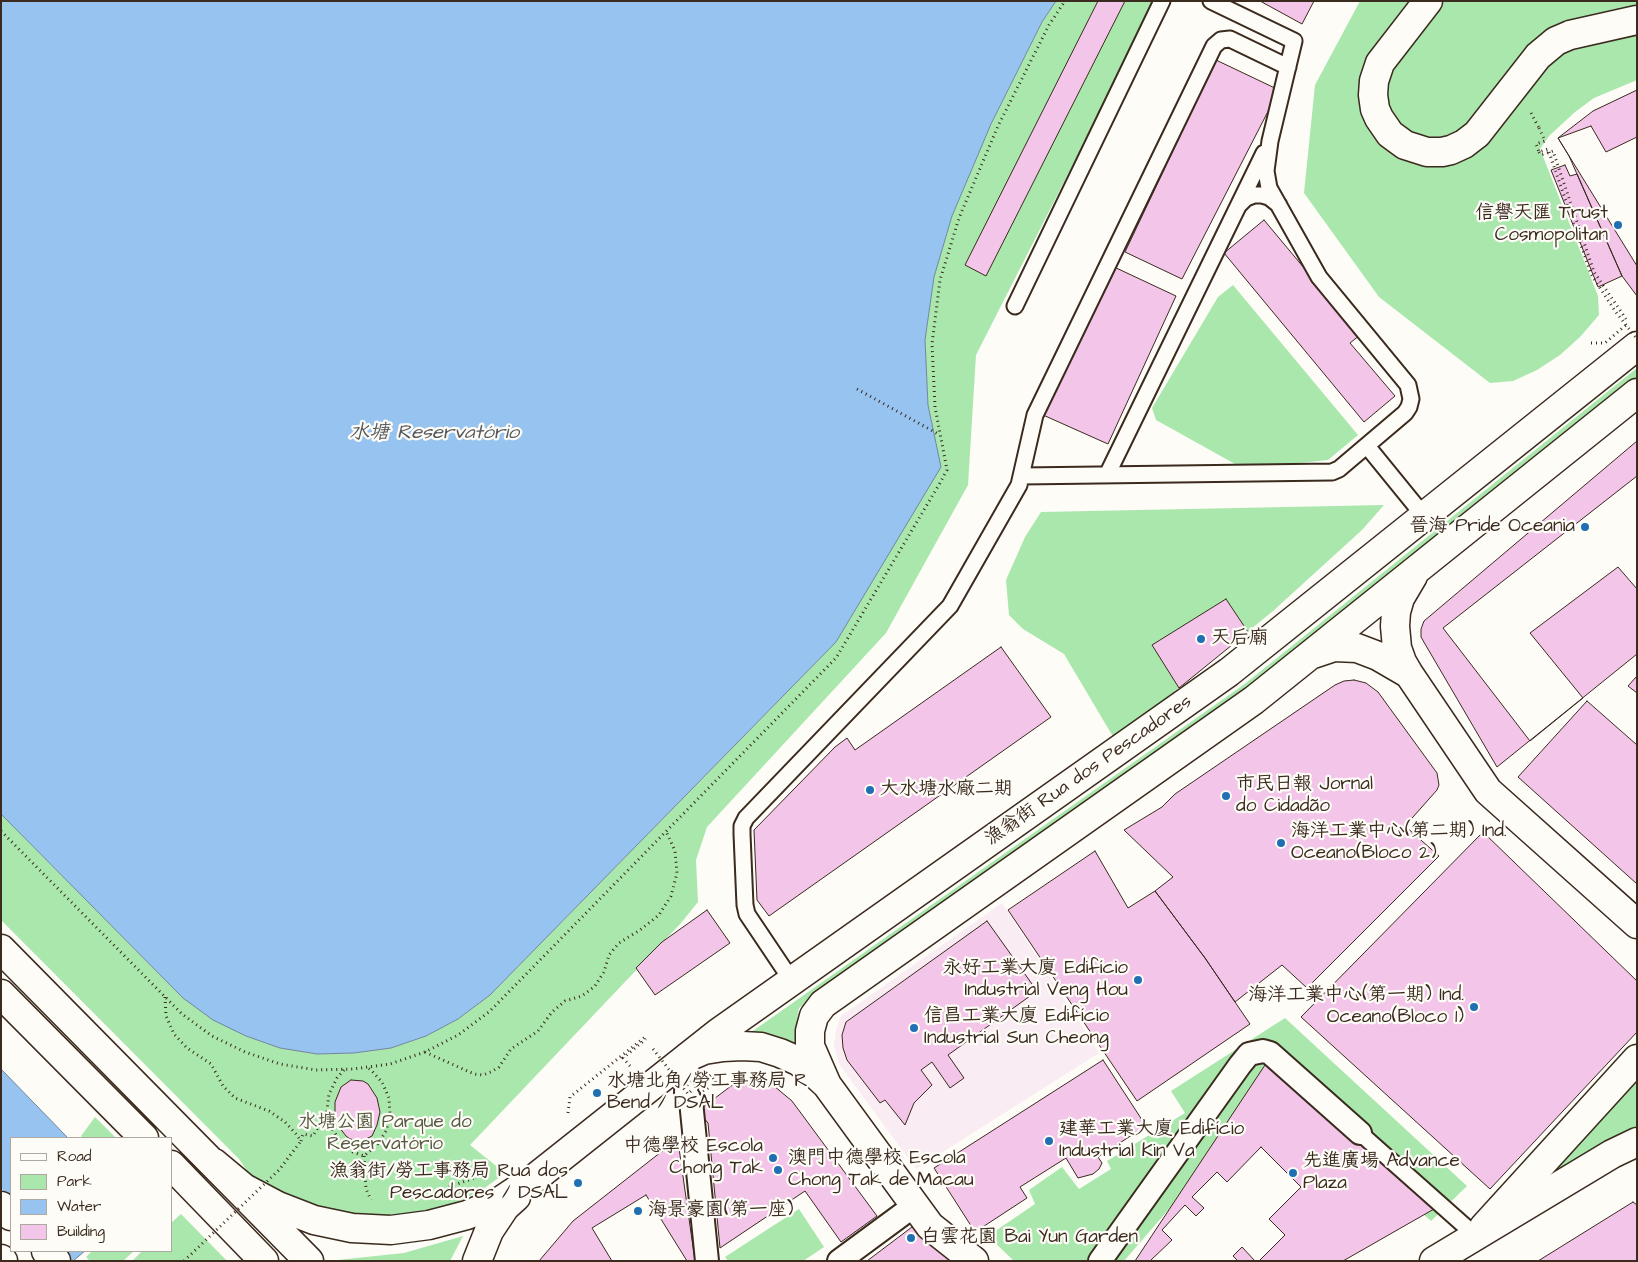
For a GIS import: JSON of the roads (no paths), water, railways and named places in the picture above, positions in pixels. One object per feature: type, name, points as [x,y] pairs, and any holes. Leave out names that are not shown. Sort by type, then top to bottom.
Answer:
[{"type":"main road","points":[[1428,1],[1380,63],[1374,81],[1373,95],[1375,109],[1386,130],[1405,145],[1427,152],[1451,150],[1464,144],[1477,134],[1538,56],[1556,41],[1570,35],[1637,20]]},
{"type":"main road","name":"漁翁街 Rua dos Pescadores","points":[[531,1181],[718,1033],[1229,672],[1424,516],[1631,335]]},
{"type":"main road","name":"漁翁街 Rua dos Pescadores","points":[[827,1085],[810,1046],[810,1031],[814,1016],[823,1004],[1254,700],[1637,393]]},
{"type":"main road","points":[[1425,562],[1406,585],[1396,612],[1396,641],[1402,662],[1409,674],[1488,791],[1637,924]]},
{"type":"main road","points":[[1306,659],[1319,651],[1329,648],[1357,648],[1378,656],[1409,674]]},
{"type":"main road","points":[[1,949],[309,1261]]},
{"type":"main road","points":[[1,994],[143,1137]]},
{"type":"main road","points":[[687,1058],[704,1050],[742,1046],[761,1047],[798,1061],[827,1085],[930,1226],[974,1261]]},
{"type":"main road","points":[[1476,1236],[1637,1059]]},
{"type":"main road","points":[[1434,1261],[1612,1154],[1637,1142]]},
{"type":"main road","points":[[214,1163],[236,1182],[260,1198],[295,1214],[333,1225],[371,1230],[410,1228],[448,1221],[502,1200],[531,1181]]},
{"type":"main road","points":[[172,1167],[264,1261]]},
{"type":"main road","points":[[477,1261],[489,1231],[505,1207],[531,1181]]},
{"type":"main road","points":[[191,1186],[246,1261]]},
{"type":"main road","points":[[1,1206],[10,1215]]},
{"type":"main road","points":[[47,1252],[56,1261]]},
{"type":"street","points":[[1100,1261],[1249,1054],[1263,1051],[1270,1053],[1352,1130]]},
{"type":"street","points":[[687,1058],[686,1094],[689,1093],[707,1261]]},
{"type":"street","points":[[839,1261],[915,1205]]},
{"type":"lane","points":[[1015,306],[1162,1]]},
{"type":"lane","points":[[1021,476],[1332,472],[1339,469],[1406,413],[1411,400],[1408,385],[1319,277],[1270,188],[1266,171],[1270,141],[1294,41],[1211,1]]},
{"type":"lane","points":[[792,981],[747,914],[744,888],[742,826],[746,818],[950,606],[1019,485],[1034,415],[1214,46],[1221,40],[1230,39],[1288,67]]},
{"type":"lane","points":[[1108,475],[1270,141]]},
{"type":"lane","points":[[1239,205],[1246,198],[1262,195],[1269,197],[1280,206]]},
{"type":"lane","points":[[1367,446],[1424,516]]},
{"type":"lane","points":[[1352,1130],[1476,1236]]},
{"type":"water","name":"水塘 Reservatório","points":[[1,1],[1056,1],[1042,22],[991,124],[952,216],[934,277],[925,340],[928,405],[941,467],[836,642],[490,995],[458,1019],[426,1036],[391,1048],[354,1053],[317,1054],[280,1048],[246,1036],[213,1020],[183,998],[1,814]]},
{"type":"water","points":[[1,1069],[67,1137],[10,1137],[10,1252],[84,1252],[73,1261],[1,1261]]},
{"type":"place","name":"信譽天匯 Trust Cosmopolitan","points":[[1618,225]]},
{"type":"place","name":"晉海 Pride Oceania","points":[[1585,527]]},
{"type":"place","name":"天后廟","points":[[1201,639]]},
{"type":"place","name":"大水塘水廠二期","points":[[870,790]]},
{"type":"place","name":"市民日報 Jornal do Cidadão","points":[[1226,796]]},
{"type":"place","name":"海洋工業中心(第二期) Ind. Oceano(Bloco 2)","points":[[1281,843]]},
{"type":"place","name":"永好工業大廈 Edifício Industrial Veng Hou","points":[[1138,980]]},
{"type":"place","name":"海洋工業中心(第一期) Ind. Oceano(Bloco 1)","points":[[1474,1007]]},
{"type":"place","name":"信昌工業大廈 Edifício Industrial Sun Cheong","points":[[914,1028]]},
{"type":"place","name":"水塘北角/勞工事務局 R Bend / DSAL","points":[[597,1093]]},
{"type":"place","name":"建華工業大廈 Edifício Industrial Kin Va","points":[[1049,1141]]},
{"type":"place","name":"中德學校 Escola Chong Tak","points":[[773,1158]]},
{"type":"place","name":"澳門中德學校 Escola Chong Tak de Macau","points":[[778,1170]]},
{"type":"place","name":"先進廣場 Advance Plaza","points":[[1293,1173]]},
{"type":"place","name":"漁翁街/勞工事務局 Rua dos Pescadores / DSAL","points":[[578,1183]]},
{"type":"place","name":"海景豪園(第一座)","points":[[638,1211]]},
{"type":"place","name":"白雲花園 Bai Yun Garden","points":[[911,1238]]},
{"type":"park label","name":"水塘公園 Parque do Reservatório","points":[[385,1134]]}]
